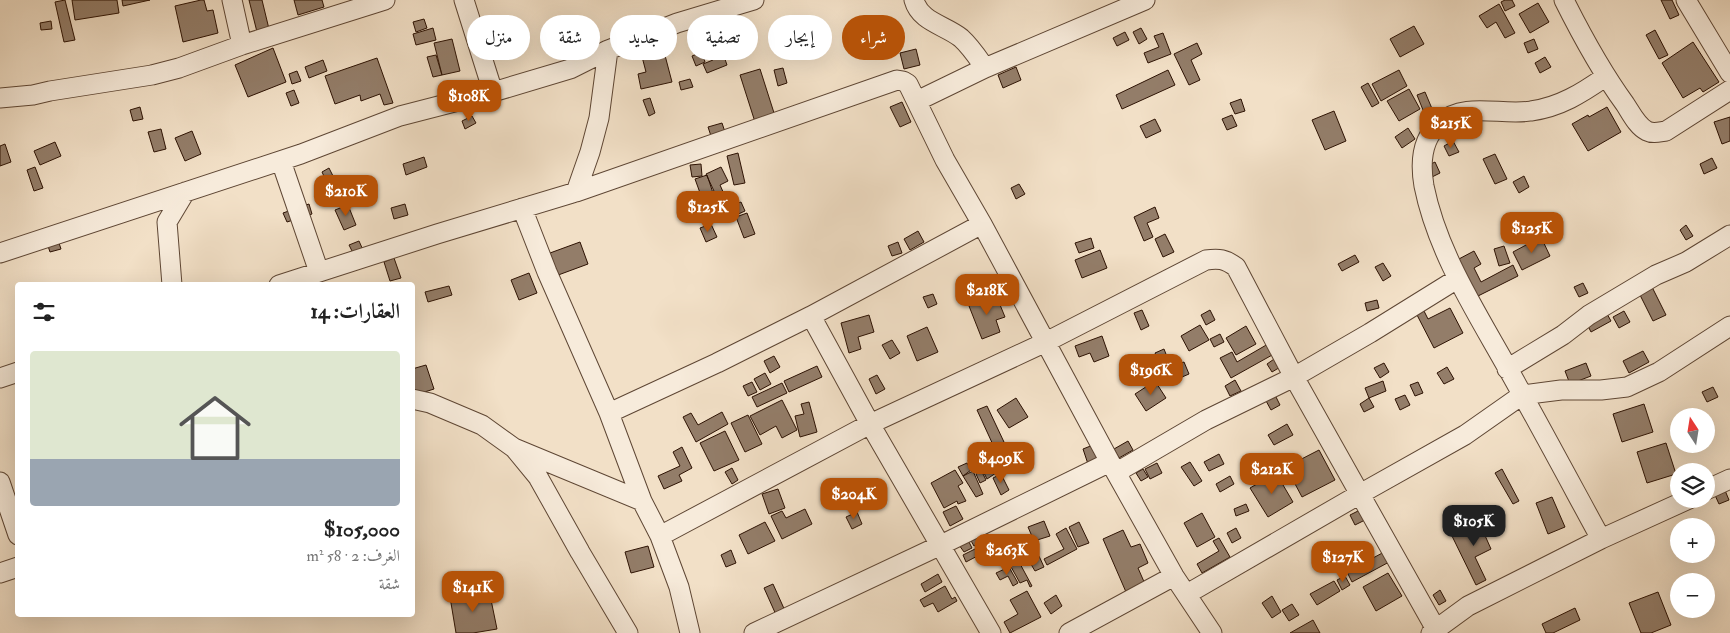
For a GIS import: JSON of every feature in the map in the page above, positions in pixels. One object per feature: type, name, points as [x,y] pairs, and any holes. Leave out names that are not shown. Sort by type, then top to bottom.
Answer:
[{"type":"street","points":[[232,0],[242,44]]},
{"type":"street","points":[[1,96],[33,95],[152,76],[179,68],[242,44],[385,0]]},
{"type":"street","points":[[464,0],[493,92]]},
{"type":"street","points":[[0,253],[281,161],[400,116],[493,92],[570,69],[608,50],[678,24],[754,0]]},
{"type":"street","points":[[914,0],[916,7],[924,17],[959,37],[970,47],[986,68]]},
{"type":"street","points":[[917,101],[986,68],[1145,0]]},
{"type":"street","points":[[1564,0],[1606,77],[1637,122],[1646,130],[1654,133],[1666,131],[1730,90]]},
{"type":"street","points":[[1686,0],[1730,73]]},
{"type":"street","points":[[576,192],[599,118],[608,50]]},
{"type":"street","points":[[1602,539],[1457,279],[1429,208],[1424,184],[1423,148],[1429,135],[1448,117],[1464,111],[1529,112],[1556,106],[1606,77]]},
{"type":"street","points":[[288,282],[576,192],[897,80],[904,81],[908,84],[945,160],[982,224],[1174,576],[1212,633]]},
{"type":"street","points":[[281,161],[319,272]]},
{"type":"street","points":[[172,282],[167,222],[185,192]]},
{"type":"street","points":[[522,208],[558,298],[609,413],[642,501],[660,536],[679,587],[690,633]]},
{"type":"street","points":[[609,413],[718,363],[811,316],[982,224]]},
{"type":"street","points":[[1507,369],[1563,335],[1589,315],[1656,275],[1686,262],[1730,235]]},
{"type":"street","points":[[660,536],[870,424],[1046,342],[1206,260],[1218,258],[1226,260],[1236,267],[1294,377],[1435,632],[1468,606],[1602,539],[1670,508]]},
{"type":"street","points":[[754,633],[1028,501],[1114,467],[1294,377],[1457,279]]},
{"type":"street","points":[[811,316],[870,424],[991,633]]},
{"type":"street","points":[[1187,594],[1465,435],[1522,396],[1561,390],[1601,390],[1627,386],[1659,372],[1730,326]]},
{"type":"street","points":[[0,378],[15,373]]},
{"type":"street","points":[[415,400],[430,403],[482,425],[514,448],[642,501]]},
{"type":"street","points":[[514,448],[538,477],[628,633]]},
{"type":"street","points":[[1715,486],[1730,479]]},
{"type":"street","points":[[0,482],[15,525]]},
{"type":"street","points":[[0,573],[15,568]]},
{"type":"street","points":[[1069,633],[1174,576]]},
{"type":"building","points":[[65,0],[75,40],[64,42],[55,2]]},
{"type":"building","points":[[72,0],[117,0],[119,13],[75,20]]},
{"type":"building","points":[[122,0],[150,0],[123,6]]},
{"type":"building","points":[[204,0],[207,11],[213,10],[218,33],[183,42],[175,6]]},
{"type":"building","points":[[249,0],[262,0],[269,29],[257,32]]},
{"type":"building","points":[[294,0],[322,0],[324,7],[298,15]]},
{"type":"building","points":[[1512,0],[1515,6],[1505,11],[1501,2]]},
{"type":"building","points":[[1661,0],[1672,0],[1679,15],[1670,19]]},
{"type":"building","points":[[1538,3],[1549,22],[1530,33],[1519,14]]},
{"type":"building","points":[[1499,4],[1515,33],[1505,38],[1496,22],[1487,28],[1479,16]]},
{"type":"building","points":[[424,19],[427,28],[416,32],[413,22]]},
{"type":"building","points":[[51,21],[52,29],[41,30],[40,23]]},
{"type":"building","points":[[1414,26],[1424,44],[1400,57],[1390,39]]},
{"type":"building","points":[[433,28],[436,40],[416,45],[413,34]]},
{"type":"building","points":[[1141,28],[1147,39],[1139,44],[1133,32]]},
{"type":"building","points":[[1655,30],[1668,55],[1659,59],[1646,35]]},
{"type":"building","points":[[1125,32],[1129,40],[1117,46],[1113,38]]},
{"type":"building","points":[[1163,33],[1171,54],[1148,63],[1144,53],[1159,47],[1154,36]]},
{"type":"building","points":[[452,39],[460,71],[442,75],[434,43]]},
{"type":"building","points":[[1534,39],[1538,49],[1528,53],[1524,43]]},
{"type":"building","points":[[1693,42],[1719,82],[1703,92],[1700,88],[1683,98],[1662,63]]},
{"type":"building","points":[[1197,43],[1202,54],[1191,60],[1200,80],[1189,85],[1174,54]]},
{"type":"building","points":[[273,48],[286,82],[248,97],[235,65]]},
{"type":"building","points":[[916,49],[920,65],[904,69],[902,60],[905,60],[905,52]]},
{"type":"building","points":[[436,55],[442,75],[433,77],[427,57]]},
{"type":"building","points":[[1545,57],[1551,67],[1540,73],[1535,63]]},
{"type":"building","points":[[377,58],[393,103],[384,105],[380,94],[361,101],[360,95],[335,104],[325,76]]},
{"type":"building","points":[[323,60],[327,71],[309,78],[305,67]]},
{"type":"building","points":[[643,60],[666,60],[672,82],[641,89],[638,74],[646,72]]},
{"type":"building","points":[[694,60],[704,60],[705,62],[696,66]]},
{"type":"building","points":[[713,60],[725,60],[727,65],[707,73],[703,64]]},
{"type":"building","points":[[1016,67],[1021,80],[1003,88],[998,75]]},
{"type":"building","points":[[783,68],[787,83],[778,86],[774,70]]},
{"type":"building","points":[[760,69],[775,116],[755,122],[740,75]]},
{"type":"building","points":[[1168,70],[1175,85],[1122,109],[1116,95]]},
{"type":"building","points":[[1399,70],[1407,86],[1381,101],[1372,84]]},
{"type":"building","points":[[297,71],[301,81],[292,84],[289,74]]},
{"type":"building","points":[[690,79],[693,87],[681,90],[679,82]]},
{"type":"building","points":[[1368,83],[1379,103],[1372,107],[1361,87]]},
{"type":"building","points":[[1409,89],[1420,109],[1399,121],[1387,101]]},
{"type":"building","points":[[294,90],[299,103],[291,106],[286,93]]},
{"type":"building","points":[[1425,92],[1433,111],[1425,115],[1417,95]]},
{"type":"building","points":[[650,98],[655,113],[649,116],[643,100]]},
{"type":"building","points":[[1241,99],[1245,111],[1235,114],[1230,103]]},
{"type":"building","points":[[902,102],[911,122],[900,127],[890,107]]},
{"type":"building","points":[[140,107],[143,119],[133,121],[130,110]]},
{"type":"building","points":[[1607,107],[1621,132],[1588,151],[1572,124]]},
{"type":"building","points":[[1334,111],[1346,141],[1325,150],[1312,120]]},
{"type":"building","points":[[1232,115],[1237,126],[1227,130],[1222,119]]},
{"type":"building","points":[[472,116],[476,123],[465,129],[462,121]]},
{"type":"building","points":[[1730,117],[1730,141],[1722,144],[1714,122]]},
{"type":"building","points":[[1155,119],[1161,131],[1146,138],[1140,126]]},
{"type":"building","points":[[722,123],[727,138],[713,142],[708,127]]},
{"type":"building","points":[[1408,128],[1415,139],[1402,148],[1395,137]]},
{"type":"building","points":[[161,129],[166,149],[154,152],[148,132]]},
{"type":"building","points":[[192,131],[201,154],[185,161],[175,138]]},
{"type":"building","points":[[1453,141],[1459,152],[1449,156],[1444,146]]},
{"type":"building","points":[[55,142],[61,156],[40,165],[34,151]]},
{"type":"building","points":[[5,144],[11,162],[0,166],[0,146]]},
{"type":"building","points":[[738,153],[745,183],[734,185],[727,156]]},
{"type":"building","points":[[1495,154],[1507,179],[1495,184],[1483,159]]},
{"type":"building","points":[[424,157],[427,167],[406,175],[403,164]]},
{"type":"building","points":[[1712,158],[1717,168],[1704,174],[1700,164]]},
{"type":"building","points":[[1435,162],[1440,173],[1430,178],[1425,167]]},
{"type":"building","points":[[701,164],[702,176],[692,177],[690,165]]},
{"type":"building","points":[[35,167],[43,188],[34,191],[27,170]]},
{"type":"building","points":[[721,167],[728,181],[720,185],[728,203],[721,206],[706,174]]},
{"type":"building","points":[[329,168],[337,184],[329,187],[322,172]]},
{"type":"building","points":[[707,175],[719,211],[708,215],[695,179]]},
{"type":"building","points":[[1524,176],[1529,187],[1519,193],[1513,182]]},
{"type":"building","points":[[1019,184],[1025,194],[1016,199],[1011,188]]},
{"type":"building","points":[[741,202],[745,211],[734,216],[730,206]]},
{"type":"building","points":[[309,204],[312,214],[287,222],[283,213]]},
{"type":"building","points":[[405,204],[408,215],[394,219],[391,208]]},
{"type":"building","points":[[348,205],[356,225],[344,230],[335,210]]},
{"type":"building","points":[[1155,207],[1159,218],[1147,223],[1153,237],[1144,241],[1134,217]]},
{"type":"building","points":[[747,213],[755,234],[744,238],[736,217]]},
{"type":"building","points":[[711,224],[717,237],[706,242],[700,228]]},
{"type":"building","points":[[1686,225],[1693,236],[1686,240],[1680,230]]},
{"type":"building","points":[[918,231],[924,242],[910,250],[904,239]]},
{"type":"building","points":[[1165,234],[1174,252],[1163,257],[1155,239]]},
{"type":"building","points":[[1541,237],[1550,256],[1522,270],[1513,252]]},
{"type":"building","points":[[1091,238],[1094,248],[1079,253],[1075,243]]},
{"type":"building","points":[[58,240],[61,249],[50,252],[47,243]]},
{"type":"building","points":[[359,241],[363,250],[354,255],[349,245]]},
{"type":"building","points":[[580,242],[588,264],[542,281],[534,262],[551,256],[550,253]]},
{"type":"building","points":[[898,242],[902,253],[892,256],[888,246]]},
{"type":"building","points":[[1504,246],[1510,263],[1499,266],[1494,249]]},
{"type":"building","points":[[1100,250],[1107,268],[1082,278],[1075,260]]},
{"type":"building","points":[[1474,251],[1481,264],[1474,268],[1481,282],[1513,265],[1518,276],[1476,297],[1457,260]]},
{"type":"building","points":[[1355,255],[1359,262],[1342,271],[1338,264]]},
{"type":"building","points":[[394,258],[401,278],[390,281],[384,262]]},
{"type":"building","points":[[1383,263],[1391,276],[1383,281],[1375,267]]},
{"type":"building","points":[[529,273],[537,293],[519,300],[511,280]]},
{"type":"building","points":[[1583,283],[1588,293],[1579,297],[1574,287]]},
{"type":"building","points":[[449,286],[452,295],[428,302],[425,292]]},
{"type":"building","points":[[1652,287],[1666,315],[1653,321],[1639,293]]},
{"type":"building","points":[[933,294],[937,304],[928,308],[923,297]]},
{"type":"building","points":[[996,295],[1005,317],[996,320],[1000,332],[982,339],[969,306]]},
{"type":"building","points":[[1377,300],[1379,308],[1367,311],[1365,303]]},
{"type":"building","points":[[1450,308],[1463,333],[1434,348],[1416,313],[1423,309],[1428,319]]},
{"type":"building","points":[[1142,310],[1149,326],[1141,330],[1134,313]]},
{"type":"building","points":[[1210,310],[1215,320],[1206,325],[1201,315]]},
{"type":"building","points":[[1624,311],[1630,322],[1619,328],[1613,317]]},
{"type":"building","points":[[1606,312],[1611,321],[1591,332],[1586,322]]},
{"type":"building","points":[[869,315],[874,332],[858,337],[861,349],[849,353],[841,323]]},
{"type":"building","points":[[1200,325],[1209,340],[1189,351],[1181,336]]},
{"type":"building","points":[[1246,326],[1256,344],[1236,355],[1226,338]]},
{"type":"building","points":[[927,327],[938,352],[917,361],[907,336]]},
{"type":"building","points":[[1220,334],[1224,342],[1214,347],[1210,339]]},
{"type":"building","points":[[1102,336],[1109,356],[1094,362],[1090,353],[1079,357],[1075,346]]},
{"type":"building","points":[[892,340],[900,353],[890,359],[882,345]]},
{"type":"building","points":[[1268,344],[1274,354],[1231,378],[1220,358],[1232,352],[1237,362]]},
{"type":"building","points":[[1164,349],[1171,367],[1184,362],[1189,374],[1168,383],[1155,353]]},
{"type":"building","points":[[1643,351],[1649,362],[1629,373],[1623,361]]},
{"type":"building","points":[[774,356],[780,367],[770,373],[764,361]]},
{"type":"building","points":[[1277,357],[1282,366],[1272,372],[1267,364]]},
{"type":"building","points":[[1384,363],[1389,372],[1380,378],[1374,368]]},
{"type":"building","points":[[1586,363],[1591,376],[1570,384],[1565,371]]},
{"type":"building","points":[[426,365],[434,389],[415,395],[415,368]]},
{"type":"building","points":[[817,366],[822,377],[789,392],[784,381]]},
{"type":"building","points":[[1447,367],[1454,379],[1444,384],[1437,373]]},
{"type":"building","points":[[765,373],[771,384],[760,390],[754,379]]},
{"type":"building","points":[[877,375],[885,389],[876,394],[869,379]]},
{"type":"building","points":[[1235,380],[1241,391],[1230,396],[1225,386]]},
{"type":"building","points":[[1155,381],[1166,398],[1146,411],[1135,394]]},
{"type":"building","points":[[1383,381],[1386,391],[1369,398],[1365,388]]},
{"type":"building","points":[[752,382],[757,392],[748,396],[743,386]]},
{"type":"building","points":[[1418,382],[1423,393],[1415,396],[1410,385]]},
{"type":"building","points":[[782,383],[787,393],[757,407],[752,397]]},
{"type":"building","points":[[1713,387],[1718,397],[1707,402],[1702,392]]},
{"type":"building","points":[[1275,395],[1280,405],[1271,410],[1265,399]]},
{"type":"building","points":[[1405,395],[1410,405],[1400,410],[1395,399]]},
{"type":"building","points":[[1016,398],[1028,417],[1009,428],[997,410]]},
{"type":"building","points":[[1369,398],[1374,407],[1364,412],[1360,404]]},
{"type":"building","points":[[782,400],[797,430],[782,438],[776,426],[760,435],[750,416]]},
{"type":"building","points":[[809,402],[817,432],[800,437],[795,416],[804,414],[801,404]]},
{"type":"building","points":[[1644,404],[1653,432],[1622,442],[1613,414]]},
{"type":"building","points":[[987,406],[1004,442],[994,447],[977,410]]},
{"type":"building","points":[[722,412],[728,424],[696,442],[683,417],[691,413],[698,425]]},
{"type":"building","points":[[748,415],[762,444],[745,452],[731,423]]},
{"type":"building","points":[[1287,424],[1293,435],[1274,445],[1268,435]]},
{"type":"building","points":[[725,431],[739,460],[714,471],[700,443]]},
{"type":"building","points":[[1128,441],[1133,450],[1119,458],[1114,449]]},
{"type":"building","points":[[1666,443],[1672,463],[1670,463],[1670,476],[1647,483],[1637,452]]},
{"type":"building","points":[[1093,445],[1099,460],[1088,464],[1083,449]]},
{"type":"building","points":[[682,447],[692,468],[679,475],[682,481],[664,489],[658,476],[680,466],[673,452]]},
{"type":"building","points":[[1319,450],[1335,480],[1302,497],[1286,467]]},
{"type":"building","points":[[987,451],[993,463],[986,467],[980,455]]},
{"type":"building","points":[[1219,454],[1224,464],[1209,471],[1204,462]]},
{"type":"building","points":[[976,456],[980,463],[972,467],[968,460]]},
{"type":"building","points":[[1190,462],[1202,481],[1194,486],[1181,467]]},
{"type":"building","points":[[967,463],[971,470],[963,476],[958,467]]},
{"type":"building","points":[[1157,463],[1162,473],[1150,479],[1145,469]]},
{"type":"building","points":[[992,466],[996,473],[987,479],[983,471]]},
{"type":"building","points":[[732,468],[738,480],[732,484],[725,472]]},
{"type":"building","points":[[1143,469],[1148,477],[1141,481],[1136,473]]},
{"type":"building","points":[[1502,469],[1519,501],[1513,504],[1495,473]]},
{"type":"building","points":[[955,470],[963,483],[958,486],[966,501],[958,504],[957,501],[944,508],[931,483]]},
{"type":"building","points":[[973,471],[983,494],[976,497],[963,476]]},
{"type":"building","points":[[982,472],[986,480],[980,483],[976,474]]},
{"type":"building","points":[[1276,473],[1293,502],[1268,517],[1250,488]]},
{"type":"building","points":[[1001,474],[1009,490],[1001,495],[993,478]]},
{"type":"building","points":[[1230,476],[1234,484],[1220,492],[1216,484]]},
{"type":"building","points":[[1724,488],[1729,500],[1719,504],[1715,492]]},
{"type":"building","points":[[778,489],[785,508],[769,514],[762,494]]},
{"type":"building","points":[[1552,497],[1565,527],[1548,534],[1536,503]]},
{"type":"building","points":[[1246,504],[1249,511],[1236,516],[1234,509]]},
{"type":"building","points":[[956,506],[963,519],[950,526],[943,512]]},
{"type":"building","points":[[805,509],[812,524],[782,539],[771,516],[782,511],[786,518]]},
{"type":"building","points":[[1360,510],[1365,520],[1355,525],[1350,515]]},
{"type":"building","points":[[857,512],[862,524],[852,529],[846,517]]},
{"type":"building","points":[[1202,513],[1215,537],[1197,547],[1184,523]]},
{"type":"building","points":[[1494,516],[1498,524],[1483,531],[1491,549],[1475,557],[1486,580],[1476,585],[1452,536]]},
{"type":"building","points":[[1044,521],[1050,536],[1034,541],[1028,527]]},
{"type":"building","points":[[765,522],[775,541],[748,554],[739,535]]},
{"type":"building","points":[[1079,522],[1089,543],[1078,547],[1069,527]]},
{"type":"building","points":[[1066,528],[1077,549],[1047,565],[1044,559],[1064,549],[1056,534]]},
{"type":"building","points":[[1236,528],[1241,538],[1232,543],[1227,533]]},
{"type":"building","points":[[1123,530],[1131,547],[1140,544],[1148,563],[1138,568],[1145,584],[1126,592],[1103,539]]},
{"type":"building","points":[[977,536],[980,542],[988,538],[993,548],[986,551],[982,542],[974,546],[970,539]]},
{"type":"building","points":[[1219,538],[1230,557],[1202,573],[1197,564],[1219,551],[1213,541]]},
{"type":"building","points":[[968,540],[972,548],[964,552],[959,545]]},
{"type":"building","points":[[648,546],[654,567],[631,573],[625,552]]},
{"type":"building","points":[[981,546],[985,552],[966,562],[963,555]]},
{"type":"building","points":[[731,550],[736,563],[726,567],[721,555]]},
{"type":"building","points":[[1386,551],[1391,561],[1352,582],[1347,572]]},
{"type":"building","points":[[1039,556],[1044,567],[1035,571],[1029,561]]},
{"type":"building","points":[[1018,560],[1032,586],[1030,587],[1027,580],[1020,583],[1010,565]]},
{"type":"building","points":[[1009,567],[1018,583],[1013,586],[1008,576],[1000,580],[996,573]]},
{"type":"building","points":[[1388,573],[1402,596],[1376,611],[1363,587]]},
{"type":"building","points":[[938,574],[942,582],[925,592],[921,584]]},
{"type":"building","points":[[1345,576],[1350,585],[1342,590],[1337,580]]},
{"type":"building","points":[[1334,581],[1340,591],[1317,605],[1310,594]]},
{"type":"building","points":[[773,584],[786,613],[777,617],[764,588]]},
{"type":"building","points":[[945,586],[952,599],[955,597],[957,601],[938,612],[933,603],[924,607],[920,600]]},
{"type":"building","points":[[489,590],[497,629],[473,633],[456,633],[450,597]]},
{"type":"building","points":[[1440,590],[1446,601],[1439,605],[1433,595]]},
{"type":"building","points":[[1027,591],[1041,617],[1010,633],[1004,622],[1018,614],[1010,600]]},
{"type":"building","points":[[1658,592],[1671,625],[1651,633],[1641,633],[1629,603]]},
{"type":"building","points":[[1056,595],[1062,606],[1051,614],[1044,603]]},
{"type":"building","points":[[1272,596],[1281,612],[1272,618],[1262,603]]},
{"type":"building","points":[[1292,604],[1299,615],[1289,621],[1282,610]]},
{"type":"building","points":[[1575,608],[1580,620],[1553,633],[1546,633],[1542,624]]},
{"type":"building","points":[[1313,620],[1320,633],[1290,633]]}]
